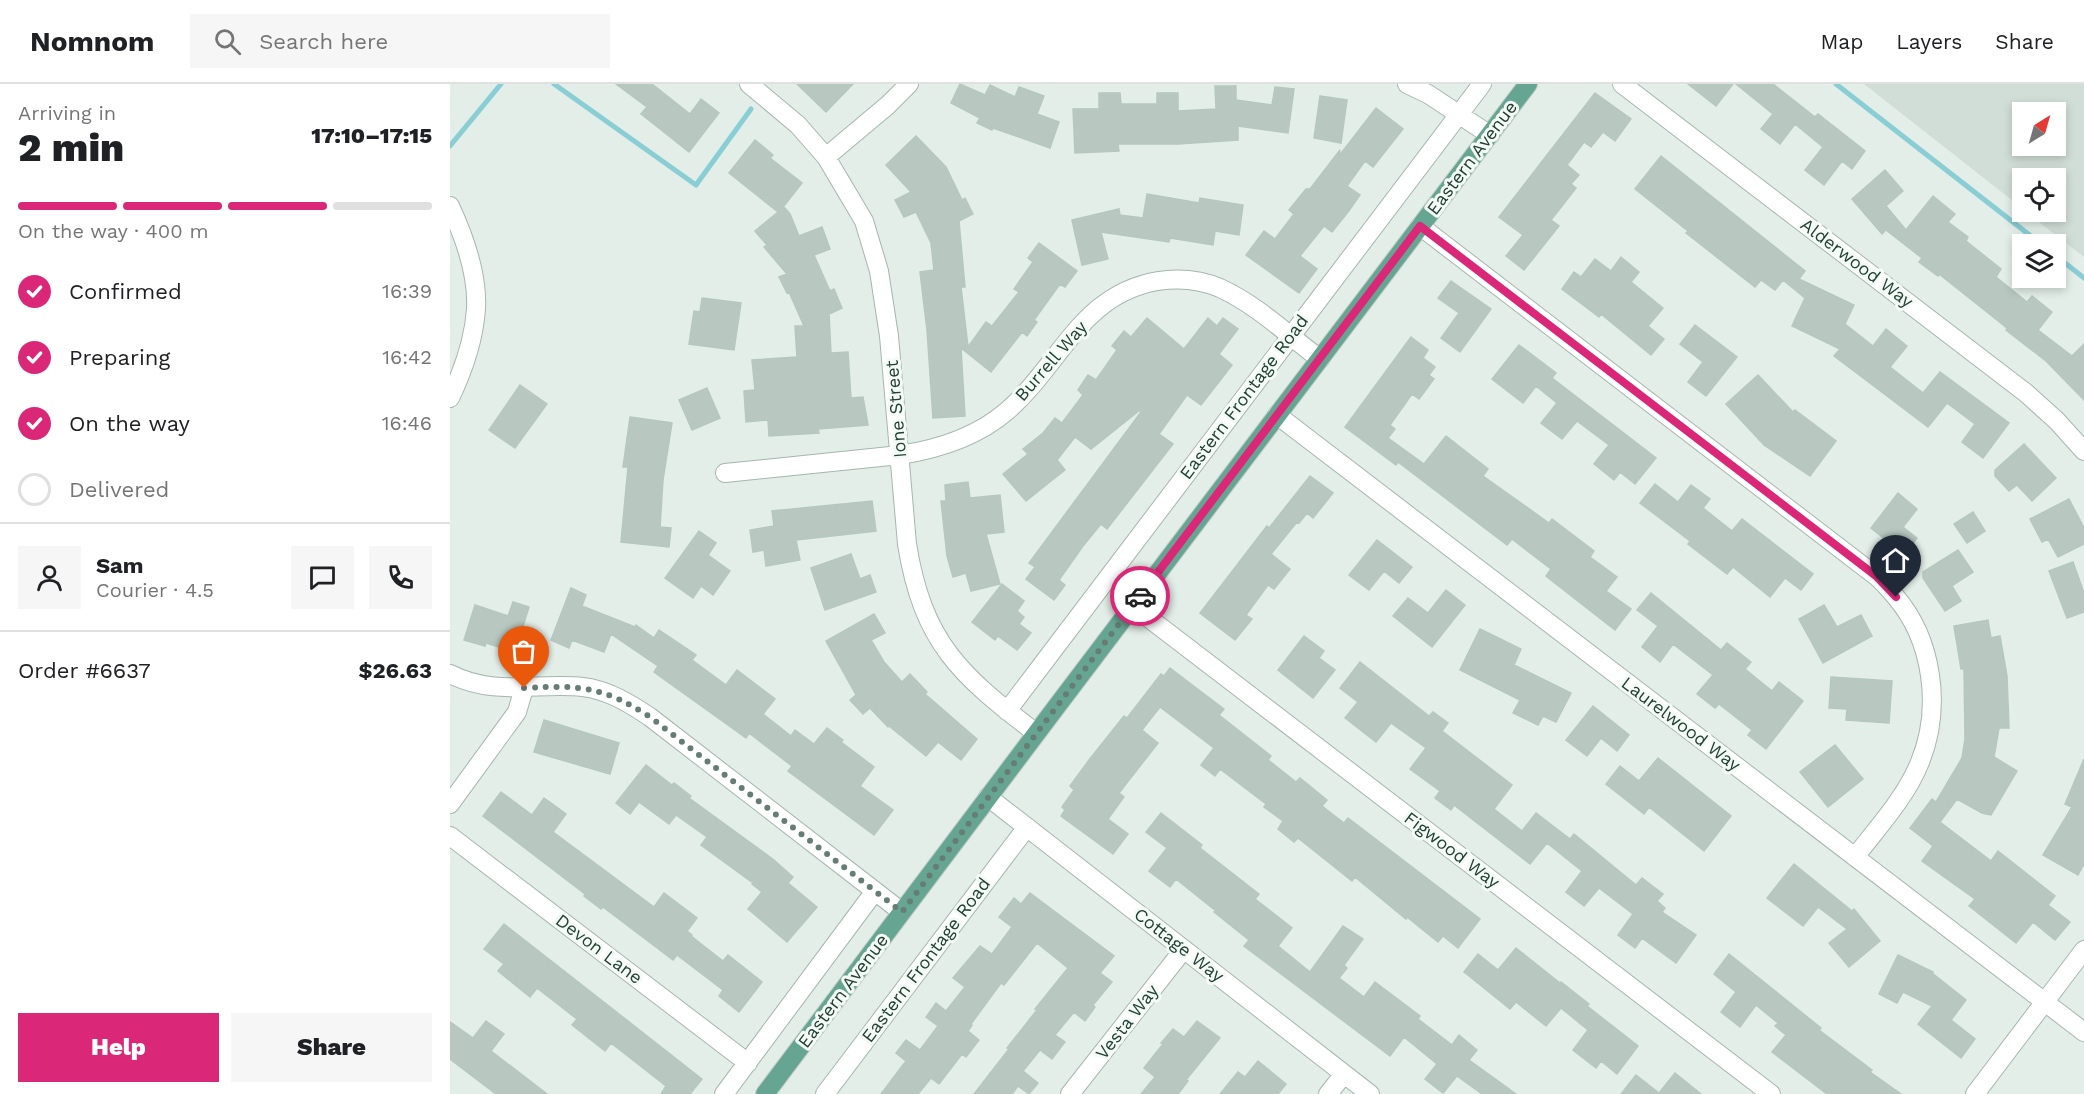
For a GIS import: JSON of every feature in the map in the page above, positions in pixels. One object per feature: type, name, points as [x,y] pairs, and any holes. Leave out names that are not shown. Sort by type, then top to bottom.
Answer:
[{"type":"main road","name":"Eastern Avenue","points":[[765,1094],[1528,84]]},
{"type":"street","name":"Ione Street","points":[[749,84],[798,125],[826,157],[864,221],[879,272],[890,336],[908,544],[912,575],[921,604],[934,632],[951,658],[983,692],[1036,733]]},
{"type":"street","points":[[826,157],[888,105],[909,84]]},
{"type":"street","points":[[1407,84],[1428,94],[1490,135]]},
{"type":"street","name":"Eastern Frontage Road","points":[[1007,711],[1482,84]]},
{"type":"street","name":"Alderwood Way","points":[[1622,84],[2026,393],[2057,421],[2084,451]]},
{"type":"street","points":[[450,206],[474,277],[476,308],[465,361],[459,381],[450,398]]},
{"type":"street","points":[[1420,226],[1876,576],[1896,597],[1912,621],[1924,648],[1930,676],[1932,705],[1928,734],[1920,762],[1907,788],[1856,857]]},
{"type":"street","name":"Burrell Way","points":[[725,473],[900,455],[927,451],[957,441],[982,429],[1005,412],[1036,383],[1080,326],[1098,307],[1119,293],[1143,284],[1168,279],[1193,280],[1217,287],[1240,298],[1320,359]]},
{"type":"street","name":"Laurelwood Way","points":[[1277,415],[2084,1032]]},
{"type":"street","name":"Figwood Way","points":[[1133,606],[1771,1094]]},
{"type":"street","points":[[450,674],[478,685],[585,688],[607,693],[627,702],[650,717],[902,912]]},
{"type":"street","points":[[450,804],[517,712],[524,688]]},
{"type":"street","name":"Cottage Way","points":[[988,797],[1370,1094]]},
{"type":"street","name":"Eastern Frontage Road","points":[[825,1094],[1027,827]]},
{"type":"street","name":"Devon Lane","points":[[450,836],[747,1063]]},
{"type":"street","points":[[724,1094],[875,891]]},
{"type":"street","name":"Vesta Way","points":[[1070,1094],[1184,949]]},
{"type":"street","points":[[1975,1094],[2084,951]]},
{"type":"street","points":[[1328,1094],[1344,1074]]},
{"type":"shaded area","points":[[1864,84],[2084,84],[2084,257],[2066,243],[2066,234],[2054,234],[2039,222],[2066,222],[2066,168],[2012,168],[2012,200]]},
{"type":"building","points":[[616,84],[652,84],[690,114],[701,99],[719,113],[689,152],[641,114],[647,107]]},
{"type":"building","points":[[797,84],[853,84],[826,112]]},
{"type":"building","points":[[960,84],[985,95],[990,85],[1015,97],[1019,87],[1044,96],[1037,114],[1059,122],[1050,148],[977,123],[980,118],[951,103]]},
{"type":"building","points":[[1688,84],[1733,84],[1716,106]]},
{"type":"building","points":[[1736,84],[1773,84],[1815,117],[1818,114],[1865,151],[1852,169],[1842,161],[1824,185],[1805,170],[1823,147],[1795,124],[1780,144],[1761,129],[1773,114]]},
{"type":"building","points":[[1215,86],[1236,86],[1236,100],[1272,105],[1275,87],[1294,89],[1288,133],[1238,126],[1238,140],[1178,144],[1118,144],[1119,151],[1075,153],[1073,109],[1099,109],[1099,93],[1120,93],[1121,104],[1157,104],[1157,93],[1178,93],[1178,111],[1216,109]]},
{"type":"building","points":[[1595,93],[1631,119],[1615,141],[1603,132],[1591,147],[1584,142],[1567,165],[1579,175],[1571,184],[1576,188],[1551,220],[1559,226],[1524,270],[1506,256],[1523,235],[1499,217]]},
{"type":"building","points":[[1320,96],[1347,100],[1341,143],[1314,138]]},
{"type":"building","points":[[1376,108],[1403,129],[1373,167],[1365,161],[1347,186],[1360,195],[1332,232],[1324,226],[1300,256],[1317,269],[1299,293],[1246,255],[1264,231],[1275,239],[1294,214],[1289,210],[1306,189],[1310,189],[1340,150],[1339,156]]},
{"type":"building","points":[[916,136],[946,167],[962,200],[965,198],[973,214],[959,221],[965,287],[961,287],[968,347],[986,322],[992,326],[1019,292],[1014,289],[1033,262],[1028,258],[1039,243],[1077,271],[1065,287],[1060,284],[1034,320],[1037,322],[1027,336],[1022,332],[991,372],[961,348],[965,416],[933,418],[927,330],[920,272],[934,270],[931,243],[916,212],[904,217],[895,200],[911,192],[886,165]]},
{"type":"building","points":[[755,140],[773,155],[770,158],[802,183],[780,211],[784,207],[790,214],[799,236],[822,227],[830,249],[814,255],[830,291],[834,289],[842,308],[829,314],[831,353],[848,352],[851,398],[863,397],[868,425],[818,429],[819,433],[769,436],[768,420],[746,422],[744,391],[755,390],[752,360],[797,357],[795,326],[804,326],[789,292],[787,293],[779,277],[787,274],[764,247],[767,245],[755,231],[778,212],[729,173]]},
{"type":"building","points":[[1661,156],[1805,271],[1799,279],[1854,305],[1845,324],[1873,346],[1886,329],[1907,346],[1890,367],[1923,393],[1940,372],[2009,423],[1983,458],[1962,442],[1975,424],[1947,403],[1928,427],[1834,356],[1840,349],[1792,326],[1805,298],[1783,280],[1775,290],[1761,280],[1755,287],[1686,233],[1688,231],[1635,189]]},
{"type":"building","points":[[1885,170],[1903,191],[1886,206],[1906,230],[1933,196],[1955,214],[1948,222],[1968,237],[1966,241],[2001,269],[1996,277],[2027,302],[2032,296],[2052,312],[2038,330],[2072,356],[2084,344],[2084,400],[2046,361],[2006,330],[2007,328],[1939,274],[1938,276],[1919,262],[1922,258],[1886,230],[1882,234],[1852,199]]},
{"type":"building","points":[[1147,194],[1199,203],[1200,198],[1243,205],[1239,235],[1215,231],[1213,245],[1170,238],[1169,242],[1101,232],[1108,259],[1082,265],[1072,220],[1119,209],[1120,215],[1143,218]]},
{"type":"building","points":[[1621,257],[1639,272],[1631,282],[1663,308],[1648,326],[1664,339],[1651,355],[1601,314],[1599,317],[1562,289],[1574,272],[1581,277],[1595,259],[1611,271]]},
{"type":"building","points":[[1451,281],[1491,309],[1460,352],[1441,338],[1459,313],[1438,298]]},
{"type":"building","points":[[702,298],[741,303],[734,350],[689,344],[694,311],[700,312]]},
{"type":"building","points":[[1147,318],[1184,349],[1208,318],[1217,326],[1223,318],[1238,329],[1219,354],[1232,365],[1201,405],[1187,395],[1159,434],[1173,444],[1107,529],[1101,524],[1083,546],[1059,580],[1065,585],[1054,600],[1026,579],[1035,567],[1029,563],[1141,412],[1140,410],[1091,449],[1075,437],[1057,460],[1065,470],[1026,501],[1003,474],[1028,454],[1023,449],[1043,433],[1055,418],[1062,423],[1083,395],[1078,390],[1088,375],[1096,380],[1117,350],[1112,346],[1124,331],[1131,337]]},
{"type":"building","points":[[1695,325],[1737,357],[1706,396],[1688,382],[1703,362],[1680,344]]},
{"type":"building","points":[[1411,337],[1428,350],[1423,358],[1435,367],[1429,375],[1434,379],[1419,399],[1412,394],[1390,425],[1395,429],[1388,438],[1424,464],[1446,436],[1488,469],[1483,476],[1549,523],[1552,519],[1594,551],[1590,557],[1617,577],[1606,591],[1631,609],[1615,630],[1546,576],[1551,569],[1512,539],[1507,545],[1398,462],[1396,465],[1345,427]]},
{"type":"building","points":[[1519,345],[1556,373],[1552,378],[1656,458],[1635,484],[1620,472],[1614,480],[1594,464],[1609,445],[1577,421],[1562,439],[1541,423],[1557,403],[1536,386],[1523,403],[1492,379]]},
{"type":"building","points":[[1758,375],[1793,412],[1795,410],[1836,441],[1810,476],[1764,445],[1726,404]]},
{"type":"building","points":[[520,385],[547,404],[515,448],[489,430]]},
{"type":"building","points":[[707,388],[720,418],[692,430],[679,400]]},
{"type":"building","points":[[630,417],[672,423],[663,480],[660,527],[671,528],[669,547],[621,542],[628,467],[623,467]]},
{"type":"building","points":[[2024,444],[2056,478],[2032,501],[2017,485],[2009,491],[1995,476],[1995,470]]},
{"type":"building","points":[[1310,476],[1333,493],[1313,518],[1307,513],[1299,523],[1297,522],[1271,554],[1290,569],[1274,589],[1268,585],[1246,615],[1252,619],[1235,640],[1200,613],[1267,526],[1269,528]]},
{"type":"building","points":[[968,482],[970,498],[1000,495],[1004,532],[986,534],[1000,584],[971,591],[966,573],[953,577],[947,556],[941,501],[946,501],[945,485]]},
{"type":"building","points":[[1655,484],[1678,502],[1691,485],[1710,499],[1703,508],[1732,531],[1742,519],[1813,574],[1801,590],[1785,578],[1770,597],[1733,567],[1727,574],[1688,544],[1690,541],[1640,503]]},
{"type":"building","points":[[1898,493],[1917,509],[1903,527],[1917,538],[1904,554],[1871,528]]},
{"type":"building","points":[[2069,499],[2084,528],[2084,544],[2058,557],[2048,539],[2042,542],[2030,519]]},
{"type":"building","points":[[872,501],[876,531],[796,540],[800,560],[766,566],[764,550],[753,552],[750,530],[774,526],[772,511]]},
{"type":"building","points":[[1973,512],[1985,531],[1967,543],[1954,524]]},
{"type":"building","points":[[699,531],[716,543],[708,555],[730,571],[713,595],[701,586],[693,598],[665,578]]},
{"type":"building","points":[[1377,540],[1412,567],[1399,583],[1384,571],[1369,590],[1349,575]]},
{"type":"building","points":[[1958,550],[1973,572],[1952,586],[1961,601],[1945,611],[1923,578],[1923,572]]},
{"type":"building","points":[[851,554],[860,579],[870,575],[876,592],[825,610],[811,568]]},
{"type":"building","points":[[2073,562],[2084,593],[2084,612],[2067,618],[2049,571]]},
{"type":"building","points":[[1002,584],[1024,601],[1017,611],[1024,617],[1019,624],[1031,633],[1017,650],[998,636],[995,640],[972,622]]},
{"type":"building","points":[[571,588],[586,595],[582,606],[635,627],[636,625],[654,638],[659,630],[696,655],[692,660],[726,685],[737,670],[775,699],[763,714],[791,736],[795,730],[814,744],[827,728],[843,740],[841,742],[874,767],[860,786],[893,810],[874,835],[788,771],[792,766],[749,733],[746,738],[654,672],[658,666],[611,634],[604,652],[572,640],[569,648],[551,640]]},
{"type":"building","points":[[1446,590],[1465,605],[1432,647],[1393,616],[1408,598],[1428,613]]},
{"type":"building","points":[[1651,593],[1721,650],[1727,643],[1751,662],[1745,669],[1772,691],[1779,682],[1803,701],[1766,749],[1748,735],[1752,730],[1719,704],[1715,708],[1697,694],[1713,675],[1673,644],[1660,662],[1642,647],[1658,626],[1637,610]]},
{"type":"building","points":[[513,602],[529,607],[515,652],[486,643],[485,646],[464,640],[475,605],[508,616]]},
{"type":"building","points":[[1824,605],[1837,627],[1861,615],[1872,636],[1823,663],[1799,619]]},
{"type":"building","points":[[874,614],[885,633],[871,640],[884,662],[902,682],[910,674],[927,692],[925,694],[977,739],[961,760],[938,742],[926,756],[888,727],[870,708],[863,714],[850,700],[856,695],[826,641]]},
{"type":"building","points":[[1988,620],[1991,638],[2000,636],[2007,676],[2009,728],[1999,728],[1994,757],[2017,771],[1991,815],[1982,813],[1957,799],[1940,822],[1991,861],[1998,851],[2055,896],[2048,905],[2070,922],[2055,940],[2033,922],[2016,943],[1969,906],[1975,899],[1922,861],[1933,846],[1910,828],[1932,799],[1936,802],[1962,758],[1965,739],[1964,669],[1961,669],[1954,626]]},
{"type":"building","points":[[1480,629],[1521,649],[1514,665],[1571,693],[1556,722],[1543,716],[1538,725],[1513,713],[1520,700],[1460,670]]},
{"type":"building","points":[[1304,636],[1324,651],[1319,658],[1335,670],[1313,698],[1278,670]]},
{"type":"building","points":[[1360,662],[1429,716],[1433,712],[1448,723],[1442,731],[1512,785],[1494,809],[1522,831],[1536,813],[1570,839],[1574,834],[1636,885],[1642,878],[1663,894],[1657,901],[1665,908],[1662,912],[1696,935],[1676,963],[1642,938],[1635,948],[1618,935],[1633,914],[1599,888],[1584,906],[1566,892],[1582,871],[1547,843],[1530,864],[1454,805],[1451,810],[1435,798],[1440,791],[1410,769],[1426,748],[1391,723],[1376,742],[1345,718],[1358,702],[1340,688]]},
{"type":"building","points":[[1170,668],[1224,709],[1219,715],[1271,756],[1268,760],[1296,782],[1300,778],[1327,800],[1322,806],[1344,823],[1348,818],[1480,919],[1458,948],[1443,936],[1438,942],[1355,877],[1352,881],[1298,838],[1294,842],[1278,829],[1283,821],[1264,807],[1266,804],[1220,769],[1215,776],[1201,765],[1214,748],[1160,707],[1142,730],[1158,743],[1119,793],[1124,797],[1108,819],[1128,834],[1113,854],[1061,816],[1065,810],[1062,807],[1074,790],[1070,786],[1089,760],[1124,716],[1127,718],[1161,674],[1164,676]]},
{"type":"building","points":[[1831,677],[1892,681],[1889,723],[1846,720],[1847,709],[1829,708]]},
{"type":"building","points":[[1593,706],[1629,735],[1617,751],[1601,738],[1587,756],[1566,740]]},
{"type":"building","points":[[544,720],[619,743],[610,774],[534,752]]},
{"type":"building","points":[[1835,745],[1863,779],[1828,807],[1800,772]]},
{"type":"building","points":[[1658,758],[1731,816],[1704,851],[1649,807],[1644,814],[1606,784],[1620,766],[1639,781]]},
{"type":"building","points":[[2084,759],[2084,864],[2078,875],[2043,855],[2072,807],[2065,804]]},
{"type":"building","points":[[646,765],[672,785],[674,783],[691,796],[689,798],[774,860],[793,877],[788,883],[817,907],[787,942],[748,909],[762,892],[701,845],[707,837],[676,815],[669,824],[639,802],[630,814],[616,803]]},
{"type":"building","points":[[501,792],[532,815],[544,798],[566,814],[553,832],[654,907],[664,893],[697,918],[687,931],[691,936],[723,961],[728,955],[762,982],[739,1012],[719,996],[723,990],[677,955],[673,960],[603,907],[601,909],[584,896],[585,894],[483,816]]},
{"type":"building","points":[[1161,813],[1202,845],[1200,848],[1259,894],[1255,899],[1292,928],[1278,946],[1310,972],[1343,926],[1363,939],[1344,965],[1347,968],[1339,978],[1364,997],[1375,982],[1420,1016],[1418,1019],[1452,1045],[1459,1035],[1477,1050],[1469,1060],[1516,1094],[1482,1094],[1457,1076],[1443,1093],[1425,1079],[1437,1064],[1404,1037],[1390,1056],[1244,946],[1249,940],[1176,879],[1170,887],[1149,871],[1167,848],[1146,832]]},
{"type":"building","points":[[1794,864],[1852,911],[1854,909],[1880,941],[1849,967],[1829,943],[1847,929],[1818,907],[1803,926],[1767,898]]},
{"type":"building","points":[[1030,893],[1114,956],[1100,973],[1112,982],[1093,1005],[1095,1007],[1085,1021],[1074,1012],[1055,1035],[1065,1042],[1052,1059],[1040,1050],[1023,1071],[1038,1083],[1029,1094],[1018,1086],[1012,1094],[974,1094],[1037,1010],[1035,1009],[1068,968],[1037,943],[1004,985],[1001,983],[971,1024],[968,1031],[979,1040],[966,1057],[962,1054],[939,1084],[931,1078],[918,1094],[881,1094],[906,1061],[896,1053],[906,1040],[920,1050],[938,1026],[926,1017],[936,1003],[946,1011],[965,987],[953,978],[980,946],[992,954],[1012,927],[999,917],[1014,898],[1021,904]]},
{"type":"building","points":[[504,924],[702,1079],[690,1094],[661,1094],[666,1086],[611,1043],[605,1051],[572,1025],[577,1019],[537,988],[530,997],[498,971],[504,964],[484,949]]},
{"type":"building","points":[[1516,948],[1589,1004],[1587,1006],[1638,1046],[1617,1074],[1601,1061],[1596,1068],[1573,1050],[1588,1030],[1561,1008],[1546,1026],[1516,1002],[1510,1009],[1464,972],[1478,954],[1498,970]]},
{"type":"building","points":[[1729,954],[1821,1028],[1819,1030],[1872,1070],[1870,1072],[1901,1094],[1827,1094],[1772,1052],[1786,1035],[1775,1026],[1778,1023],[1756,1005],[1740,1027],[1721,1012],[1736,992],[1714,974]]},
{"type":"building","points":[[1898,955],[1933,972],[1966,1000],[1951,1020],[1975,1039],[1961,1058],[1918,1024],[1932,1006],[1903,992],[1897,1003],[1879,994]]},
{"type":"building","points":[[486,1021],[504,1034],[491,1051],[547,1094],[496,1094],[450,1059],[450,1022],[473,1038]]},
{"type":"building","points":[[1197,1021],[1220,1038],[1186,1080],[1188,1081],[1178,1094],[1141,1094],[1155,1077],[1144,1068],[1163,1044],[1161,1043],[1173,1029],[1184,1037]]},
{"type":"building","points":[[1258,1061],[1286,1084],[1278,1094],[1220,1094],[1238,1072],[1245,1077]]},
{"type":"building","points":[[1675,1073],[1701,1094],[1621,1094],[1636,1075],[1659,1093]]},
{"type":"waterway","points":[[450,146],[501,84]]},
{"type":"waterway","points":[[554,84],[696,185],[751,109]]},
{"type":"waterway","points":[[1836,84],[2028,234]]},
{"type":"waterway","points":[[2066,264],[2084,278]]},
{"type":"way so far","points":[[524,688],[557,686],[585,688],[607,693],[627,702],[650,717],[902,912],[1140,596]]},
{"type":"route","points":[[1140,596],[1420,226],[1876,576],[1896,597]]}]
